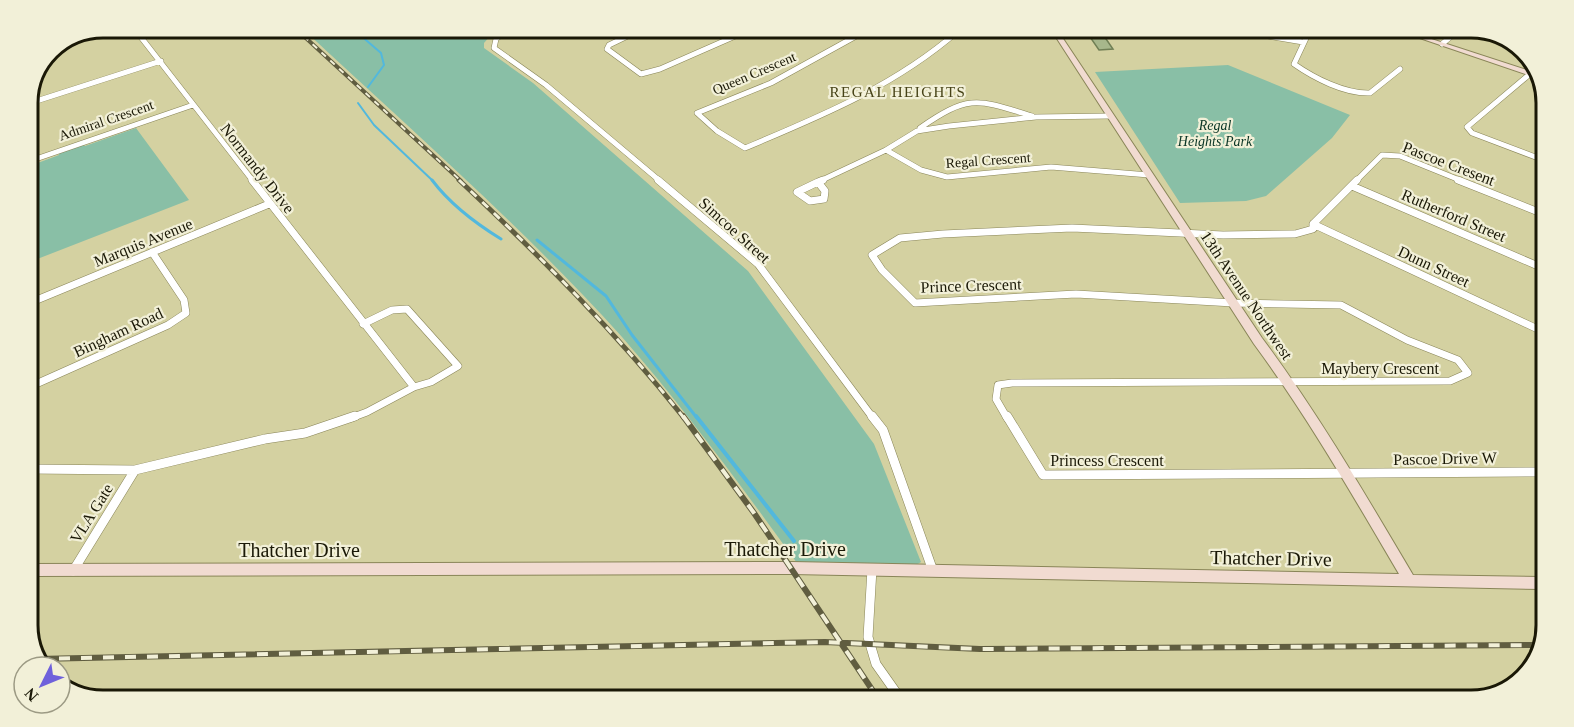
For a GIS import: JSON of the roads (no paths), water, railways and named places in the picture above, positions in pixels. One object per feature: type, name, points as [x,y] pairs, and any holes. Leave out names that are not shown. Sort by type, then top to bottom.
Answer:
[{"type":"main road","name":"13th Avenue Northwest","points":[[1060,38],[1233,303],[1287,381],[1347,475],[1409,580]]},
{"type":"main road","points":[[1423,38],[1530,74]]},
{"type":"main road","name":"Thatcher Drive","points":[[38,570],[872,569],[1536,583]]},
{"type":"street","name":"Normandy Drive","points":[[141,38],[414,387]]},
{"type":"street","name":"Simcoe Street","points":[[497,38],[494,48],[546,85],[758,264],[776,291],[884,430],[933,571]]},
{"type":"street","points":[[623,38],[609,45],[607,49],[638,72],[650,74],[726,38]]},
{"type":"street","name":"Queen Crescent","points":[[852,38],[771,82],[697,112],[717,131],[745,148],[834,111],[937,51],[951,38]]},
{"type":"street","points":[[1280,38],[1304,42]]},
{"type":"street","points":[[1306,38],[1294,64],[1299,69],[1363,93],[1370,93],[1400,69]]},
{"type":"street","points":[[1442,44],[1449,38]]},
{"type":"street","points":[[38,101],[160,62]]},
{"type":"street","points":[[1530,74],[1467,127],[1472,133],[1536,157]]},
{"type":"street","points":[[818,182],[886,150],[954,105],[969,99],[1036,117]]},
{"type":"street","name":"Admiral Crescent","points":[[38,158],[193,105]]},
{"type":"street","points":[[917,130],[1036,117],[1110,116]]},
{"type":"street","name":"Regal Crescent","points":[[886,150],[921,171],[947,177],[1051,167],[1149,175]]},
{"type":"street","name":"Pascoe Cresent","points":[[1312,224],[1382,155],[1400,156],[1536,211]]},
{"type":"street","name":"Rutherford Street","points":[[1352,186],[1536,265]]},
{"type":"street","name":"Marquis Avenue","points":[[38,299],[269,204]]},
{"type":"street","points":[[1188,234],[1295,234],[1313,229],[1312,224]]},
{"type":"street","name":"Dunn Street","points":[[1312,224],[1536,328]]},
{"type":"street","name":"Prince Crescent","points":[[1188,234],[1072,228],[943,234],[900,238],[872,255],[882,270],[915,303],[1076,294],[1233,303]]},
{"type":"street","name":"Bingham Road","points":[[38,383],[168,325],[186,313],[184,300],[152,252]]},
{"type":"street","name":"Maybery Crescent","points":[[1233,303],[1341,305],[1407,340],[1458,360],[1468,374],[1449,381],[1287,381]]},
{"type":"street","points":[[38,469],[135,471],[265,439],[304,433],[367,412],[414,387],[431,382],[458,366],[407,309],[392,310],[363,324]]},
{"type":"street","name":"Princess Crescent","points":[[1287,381],[1012,383],[998,385],[996,399],[1042,475],[1347,475]]},
{"type":"street","name":"VLA Gate","points":[[73,571],[135,471]]},
{"type":"street","name":"Pascoe Drive W","points":[[1347,475],[1536,472]]},
{"type":"street","points":[[872,569],[868,637],[876,664],[894,690]]},
{"type":"waterway","points":[[364,38],[381,53],[384,65],[368,87]]},
{"type":"waterway","points":[[358,103],[374,125],[432,180]]},
{"type":"waterway","points":[[432,180],[464,212],[501,239]]},
{"type":"waterway","points":[[537,240],[606,296],[632,335],[697,418]]},
{"type":"waterway","points":[[696,416],[794,541]]},
{"type":"railway","points":[[306,38],[461,181]]},
{"type":"railway","points":[[459,180],[576,295],[684,418]]},
{"type":"railway","points":[[683,416],[754,513],[841,643]]},
{"type":"railway","points":[[72,658],[841,643]]},
{"type":"railway","points":[[841,643],[980,649],[1533,645]]},
{"type":"railway","points":[[841,643],[872,690]]},
{"type":"district","name":"REGAL HEIGHTS","points":[[898,92]]},
{"type":"park label","name":"Regal Heights Park","points":[[1215,134]]}]
